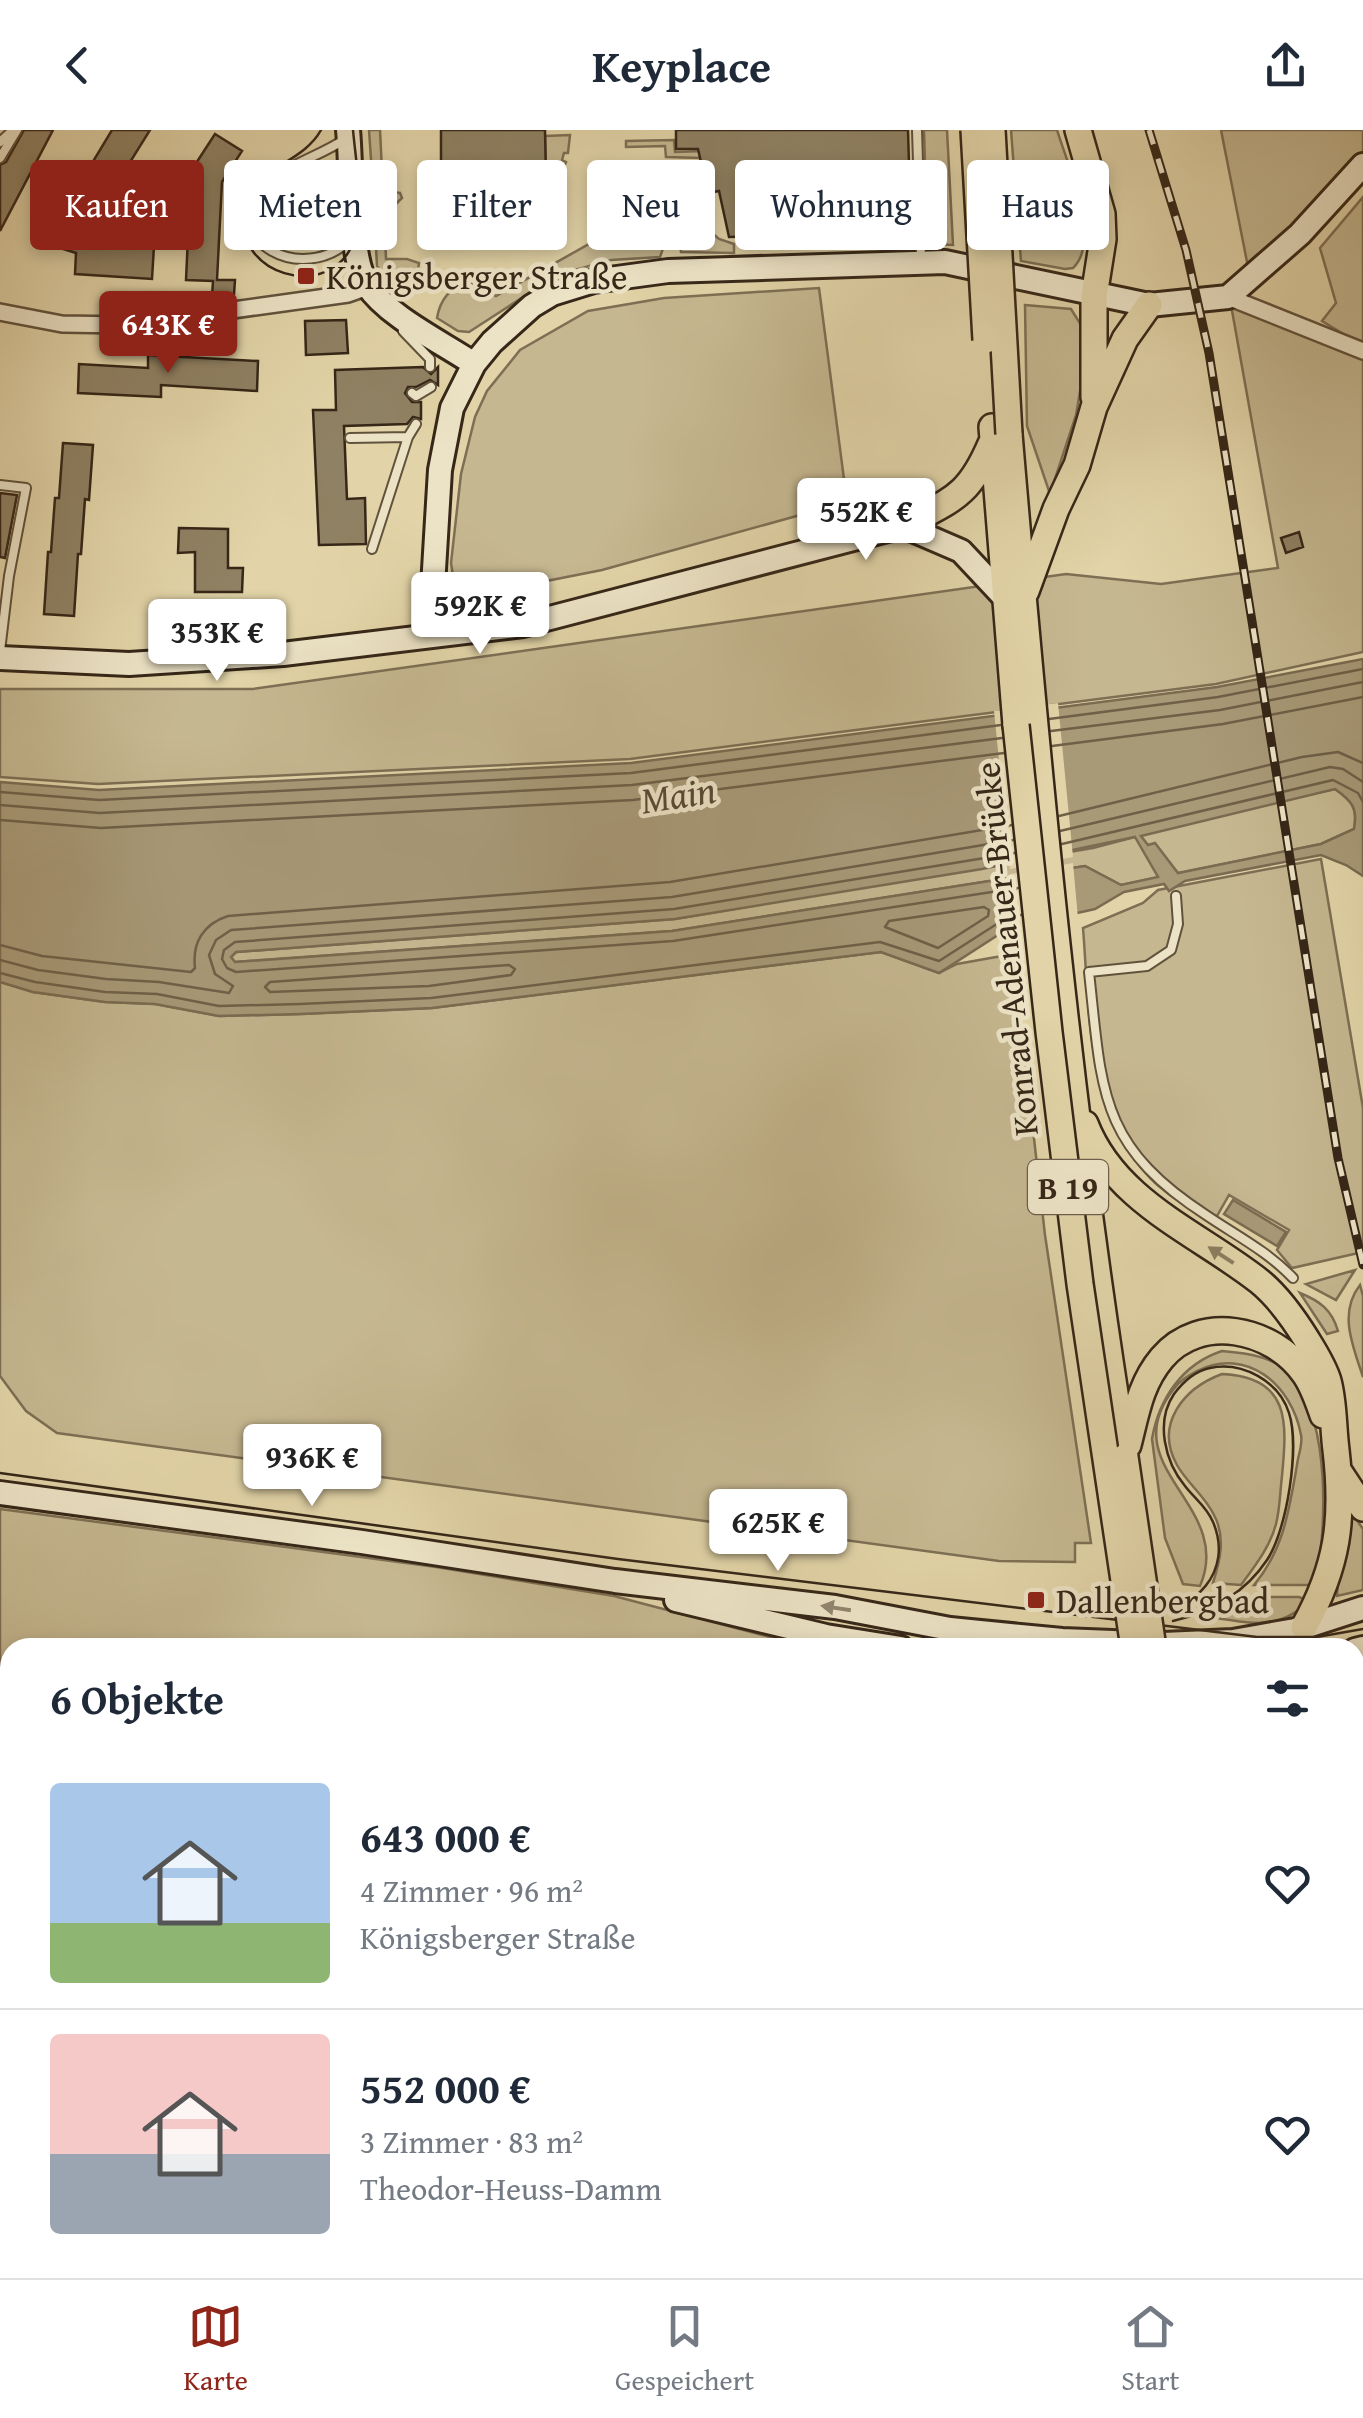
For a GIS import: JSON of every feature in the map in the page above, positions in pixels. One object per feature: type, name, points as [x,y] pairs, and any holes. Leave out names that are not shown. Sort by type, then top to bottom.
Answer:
[{"type":"main road","name":"B 19","points":[[974,130],[993,440],[1014,599]]},
{"type":"main road","name":"B 19","points":[[992,130],[1014,599]]},
{"type":"main road","points":[[1078,130],[1102,214],[1103,239],[1094,296],[1094,407]]},
{"type":"main road","points":[[349,133],[351,160]]},
{"type":"main road","points":[[430,636],[440,470],[452,408],[474,364],[492,342],[532,306],[562,290],[594,280],[723,268],[921,262],[968,266],[1150,305],[1235,292],[1300,234],[1363,164]]},
{"type":"main road","points":[[358,250],[360,272],[384,304],[474,364]]},
{"type":"main road","points":[[903,526],[961,550],[1014,599],[1076,465],[1094,407],[1124,339],[1150,305]]},
{"type":"main road","points":[[0,654],[129,664],[283,654],[522,625],[903,526],[972,484],[993,440]]},
{"type":"main road","name":"Konrad-Adenauer-Brücke","points":[[1014,599],[1076,1095]]},
{"type":"main road","name":"Konrad-Adenauer-Brücke","points":[[1014,599],[1048,1032],[1080,1284],[1133,1638]]},
{"type":"main road","points":[[1076,1095],[1095,1145],[1128,1186],[1175,1224],[1260,1282],[1294,1319],[1327,1378],[1338,1460],[1337,1548],[1324,1592],[1304,1627]]},
{"type":"main road","name":"B 19","points":[[1076,1095],[1152,1638]]},
{"type":"main road","points":[[1125,1456],[1143,1389],[1159,1361],[1198,1334],[1224,1330],[1250,1334],[1279,1349],[1305,1374],[1338,1460],[1363,1508]]},
{"type":"main road","points":[[0,1493],[615,1581],[835,1607],[940,1637],[981,1638]]},
{"type":"main road","points":[[615,1581],[736,1616],[836,1638]]},
{"type":"main road","points":[[1244,1638],[1304,1627],[1363,1608]]},
{"type":"street","points":[[0,312],[62,324],[125,326],[348,294],[368,287]]},
{"type":"street","points":[[1235,292],[1363,352]]},
{"type":"lane","points":[[0,142],[15,130]]},
{"type":"lane","points":[[2,159],[15,130]]},
{"type":"lane","points":[[918,130],[921,262]]},
{"type":"lane","points":[[305,160],[349,133]]},
{"type":"lane","points":[[271,250],[278,256],[301,259],[339,250]]},
{"type":"lane","points":[[404,331],[430,358],[430,367]]},
{"type":"lane","points":[[412,393],[416,396],[431,387]]},
{"type":"lane","points":[[372,549],[408,436],[416,424]]},
{"type":"lane","points":[[350,438],[408,436]]},
{"type":"lane","points":[[0,485],[26,488],[9,576],[0,654]]},
{"type":"lane","points":[[1176,896],[1178,924],[1171,950],[1147,966],[1089,972],[1101,1082],[1114,1120],[1134,1155],[1156,1179],[1252,1243],[1292,1278]]},
{"type":"shaded area","points":[[369,130],[380,130],[381,160],[371,160]]},
{"type":"shaded area","points":[[924,130],[947,130],[953,245],[947,245],[947,160],[925,160]]},
{"type":"shaded area","points":[[1011,130],[1057,130],[1067,160],[1013,160]]},
{"type":"shaded area","points":[[1221,130],[1363,130],[1363,151],[1294,227],[1248,267]]},
{"type":"shaded area","points":[[570,135],[568,153],[564,153],[562,160],[546,160],[545,136]]},
{"type":"shaded area","points":[[674,140],[675,152],[706,151],[702,158],[666,157],[665,146],[626,147],[626,141]]},
{"type":"shaded area","points":[[1363,197],[1363,346],[1322,321],[1336,303],[1320,248]]},
{"type":"shaded area","points":[[715,236],[734,244],[734,253],[681,252],[715,250]]},
{"type":"shaded area","points":[[587,245],[587,250],[662,250],[660,257],[611,260],[557,275],[469,332],[458,331],[437,318],[446,296],[467,282],[496,296]]},
{"type":"shaded area","points":[[376,250],[386,250],[386,259],[419,263],[415,288],[397,293],[377,266]]},
{"type":"shaded area","points":[[1020,250],[1082,250],[1073,268],[1021,261]]},
{"type":"shaded area","points":[[819,288],[847,502],[602,570],[501,590],[461,590],[451,563],[461,474],[475,417],[487,391],[520,350],[588,311],[664,298]]},
{"type":"shaded area","points":[[1025,305],[1071,309],[1086,333],[1076,415],[1050,494],[1027,426]]},
{"type":"shaded area","points":[[1231,305],[1363,359],[1363,652],[1216,684],[630,759],[98,784],[0,777],[0,689],[253,689],[1066,574],[1161,584],[1278,568]]},
{"type":"shaded area","points":[[1335,789],[1352,806],[1354,829],[1321,844],[1121,885],[1085,866],[672,931],[234,962],[231,957],[236,952],[675,919],[1093,848]]},
{"type":"shaded area","points":[[1321,859],[1363,1108],[1363,1252],[1292,1268],[1277,1250],[1289,1230],[1229,1195],[1213,1223],[1157,1185],[1129,1152],[1114,1123],[1095,1060],[1083,928],[1143,903],[1158,890]]},
{"type":"shaded area","points":[[881,952],[939,973],[957,964],[1013,954],[1045,1235],[1091,1543],[1075,1543],[1075,1562],[999,1561],[57,1433],[26,1411],[0,1376],[0,982],[33,992],[155,1004],[219,1016],[301,1014],[432,1008]]},
{"type":"shaded area","points":[[1355,1270],[1336,1300],[1306,1284]]},
{"type":"shaded area","points":[[1360,1285],[1363,1377],[1349,1318],[1353,1296]]},
{"type":"shaded area","points":[[1300,1293],[1324,1307],[1338,1331],[1327,1334]]},
{"type":"shaded area","points":[[1222,1351],[1252,1355],[1280,1365],[1294,1378],[1306,1399],[1323,1478],[1316,1585],[1254,1585],[1284,1528],[1301,1439],[1296,1417],[1277,1386],[1250,1367],[1233,1363],[1215,1365],[1184,1379],[1158,1417],[1157,1442],[1164,1465],[1202,1532],[1206,1558],[1200,1586],[1183,1584],[1165,1538],[1152,1439],[1155,1424],[1160,1410],[1175,1385],[1195,1365]]},
{"type":"shaded area","points":[[1222,1374],[1261,1384],[1273,1394],[1283,1421],[1284,1457],[1276,1524],[1266,1548],[1241,1585],[1213,1583],[1221,1549],[1218,1523],[1177,1465],[1169,1435],[1171,1422],[1185,1398]]},
{"type":"shaded area","points":[[1343,1500],[1363,1529],[1363,1590],[1337,1596]]},
{"type":"shaded area","points":[[0,1509],[436,1567],[614,1596],[774,1638],[0,1638]]},
{"type":"shaded area","points":[[1240,1597],[1299,1597],[1309,1601],[1285,1618],[1262,1623],[1208,1617]]},
{"type":"water","name":"Main","points":[[1363,659],[1363,876],[1321,855],[1185,881],[1169,891],[1164,884],[1124,892],[1095,909],[1009,928],[939,973],[881,952],[432,1008],[219,1016],[155,1004],[33,992],[0,982],[0,782],[99,790],[631,763],[1217,687]],"holes":[[[1335,789],[1352,806],[1354,829],[1321,844],[1178,873],[1155,843],[1148,845],[1141,836]],[[1135,837],[1158,877],[1121,885],[1085,866],[672,931],[235,962],[231,957],[236,952],[675,919],[982,869]]]},
{"type":"water","points":[[1233,1200],[1286,1232],[1277,1246],[1224,1214]]},
{"type":"pier","points":[[1058,703],[1073,857],[1010,869],[994,711]]},
{"type":"pier","points":[[1073,863],[1078,918],[1017,932],[1011,874]]},
{"type":"building","points":[[24,130],[53,130],[37,160],[30,160],[30,174],[0,231],[0,165],[6,162]]},
{"type":"building","points":[[112,130],[150,130],[131,160],[94,160]]},
{"type":"building","points":[[441,130],[545,130],[546,160],[441,160]]},
{"type":"building","points":[[676,130],[908,130],[909,160],[735,160],[735,237],[729,237],[719,191],[715,192],[715,160],[700,160],[698,149],[676,149]]},
{"type":"building","points":[[215,134],[242,151],[236,160],[224,160],[222,182],[217,280],[235,280],[234,294],[212,297],[213,281],[186,280],[187,250],[204,250],[204,160],[198,160]]},
{"type":"building","points":[[66,250],[154,250],[152,279],[75,274],[76,253]]},
{"type":"building","points":[[346,320],[348,353],[306,355],[305,321]]},
{"type":"building","points":[[148,355],[258,361],[257,391],[161,385],[161,397],[78,393],[79,364],[148,368]]},
{"type":"building","points":[[423,367],[431,374],[438,367],[438,385],[430,380],[408,387],[405,393],[412,402],[421,402],[421,419],[413,417],[407,424],[344,426],[347,499],[365,498],[366,544],[319,545],[313,410],[336,410],[335,370]]},
{"type":"building","points":[[63,443],[93,445],[74,616],[44,614]]},
{"type":"building","points":[[0,493],[17,495],[5,558],[0,557]]},
{"type":"building","points":[[179,528],[228,529],[228,568],[243,568],[242,592],[195,592],[195,552],[178,553]]},
{"type":"building","points":[[1299,532],[1303,547],[1286,553],[1281,538]]},
{"type":"tram line","points":[[321,130],[303,150],[260,181],[246,204],[244,228],[251,249],[265,264],[284,273],[305,276],[326,272],[343,259],[355,238],[359,198],[353,130]]},
{"type":"tram line","points":[[1145,1613],[1180,1606],[1194,1597],[1206,1586],[1218,1557],[1218,1540],[1210,1517],[1178,1476],[1168,1454],[1164,1429],[1168,1405],[1181,1385],[1199,1372],[1222,1367],[1246,1371],[1277,1391],[1289,1413],[1293,1446],[1286,1509],[1267,1560],[1248,1582],[1214,1606],[1173,1621]]},
{"type":"tram line","points":[[0,1473],[618,1559],[1257,1637],[1317,1637],[1363,1629]]},
{"type":"railway","points":[[1149,130],[1186,250],[1209,353],[1338,1158],[1363,1265]]},
{"type":"place","name":"Königsberger Straße","points":[[306,276]]},
{"type":"place","name":"Dallenbergbad","points":[[1036,1600]]}]
